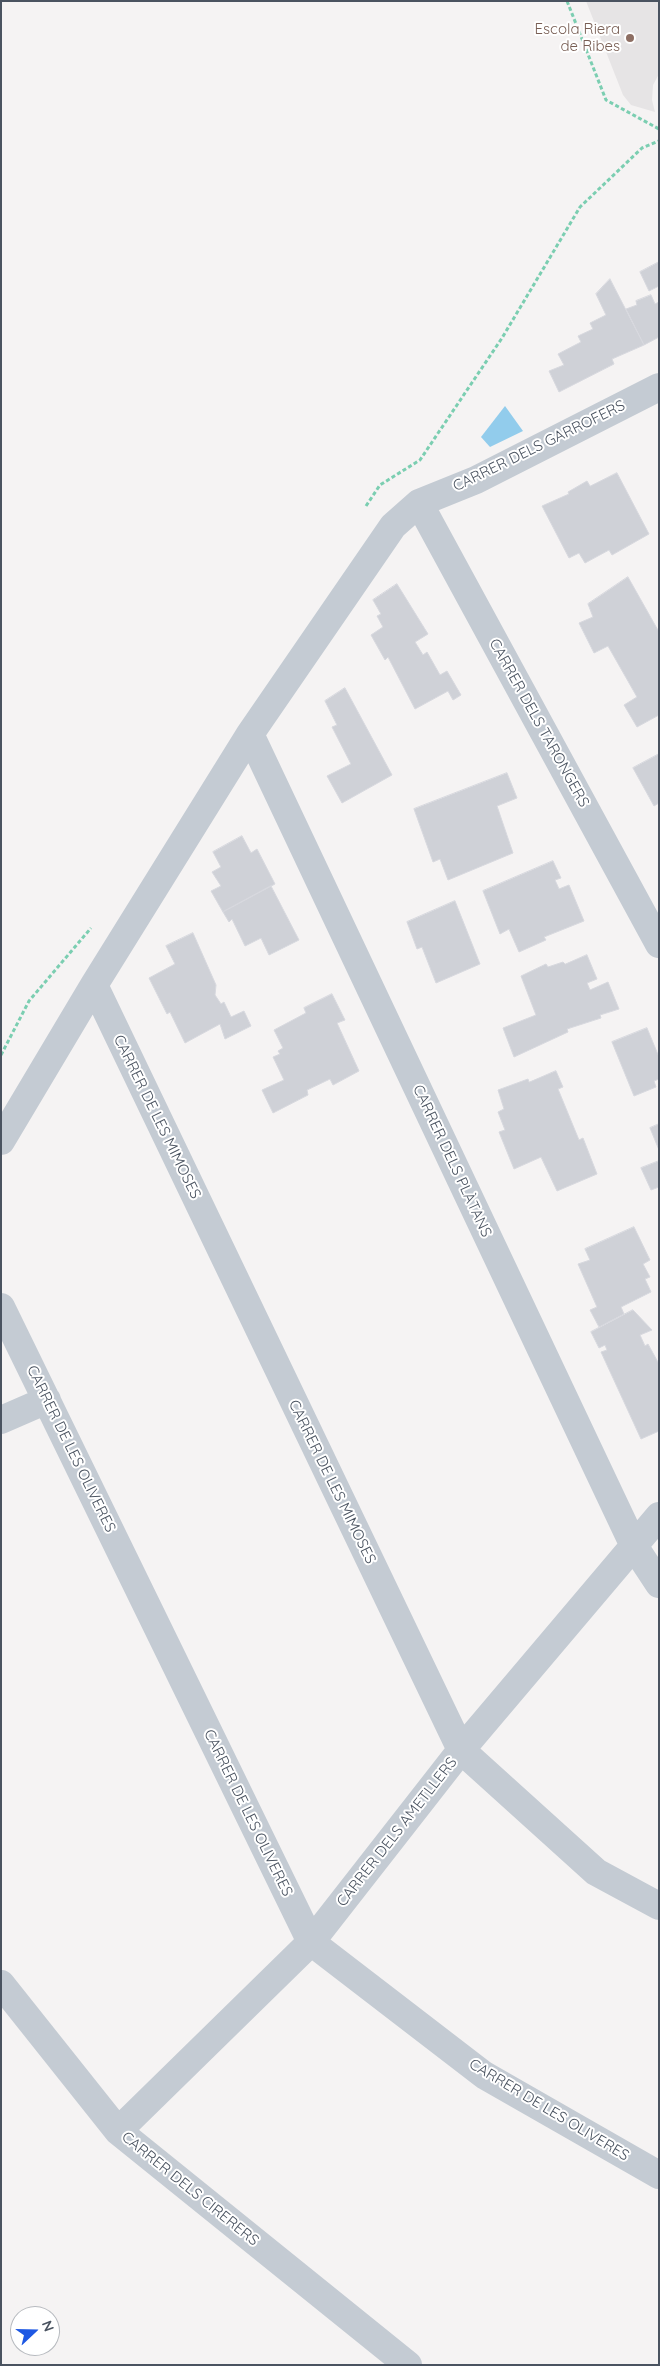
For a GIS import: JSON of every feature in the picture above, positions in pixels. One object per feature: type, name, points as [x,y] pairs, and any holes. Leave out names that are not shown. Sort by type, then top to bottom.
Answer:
[{"type":"street","name":"CARRER DELS GARROFERS","points":[[1,1141],[94,985],[250,734],[393,526],[419,503],[476,480],[659,387]]},
{"type":"street","name":"CARRER DELS TARONGERS","points":[[419,503],[659,944]]},
{"type":"street","name":"CARRER DELS PLÀTANS","points":[[250,734],[634,1546],[659,1584]]},
{"type":"street","name":"CARRER DE LES MIMOSES","points":[[94,985],[461,1750],[596,1872],[659,1906]]},
{"type":"street","name":"CARRER DE LES OLIVERES","points":[[1,1307],[311,1942],[484,2075],[659,2175]]},
{"type":"street","points":[[1,1420],[47,1400]]},
{"type":"street","name":"CARRER DELS AMETLLERS","points":[[118,2131],[311,1942],[461,1750],[659,1516]]},
{"type":"street","name":"CARRER DELS CIRERERS","points":[[1,1984],[118,2131],[408,2365]]},
{"type":"path","points":[[567,1],[606,100],[659,129]]},
{"type":"shaded area","name":"Escola Riera de Ribes","points":[[586,1],[659,1],[659,74],[653,85],[652,100],[655,112],[631,105],[623,95]]},
{"type":"water","points":[[505,406],[523,431],[490,447],[481,437]]},
{"type":"building","points":[[659,262],[659,286],[649,291],[640,272]]},
{"type":"building","points":[[610,279],[644,345],[612,359],[614,364],[559,392],[549,371],[564,365],[558,354],[581,342],[578,336],[593,329],[590,323],[606,315],[596,294]]},
{"type":"building","points":[[651,295],[655,304],[659,302],[659,337],[644,345],[626,309],[637,305],[636,301]]},
{"type":"building","points":[[617,473],[649,534],[612,555],[609,550],[585,563],[579,553],[569,558],[542,506],[569,494],[568,492],[587,481],[590,486]]},
{"type":"building","points":[[628,577],[659,632],[659,715],[637,727],[624,705],[637,697],[608,646],[594,653],[579,623],[593,617],[588,604]]},
{"type":"building","points":[[397,584],[428,634],[415,642],[423,655],[427,652],[440,675],[447,671],[461,695],[453,700],[448,691],[415,709],[388,657],[385,660],[371,635],[383,627],[377,616],[381,614],[373,600]]},
{"type":"building","points":[[345,688],[392,775],[342,803],[327,776],[351,764],[332,727],[337,725],[325,701]]},
{"type":"building","points":[[659,754],[659,803],[654,806],[633,768]]},
{"type":"building","points":[[507,773],[517,798],[497,806],[513,853],[448,880],[440,859],[433,862],[414,809]]},
{"type":"building","points":[[242,836],[251,853],[257,849],[275,884],[223,912],[211,891],[221,886],[212,872],[221,867],[213,852]]},
{"type":"building","points":[[553,861],[561,878],[555,880],[559,889],[569,885],[584,921],[544,937],[546,940],[519,952],[509,929],[500,934],[483,891]]},
{"type":"building","points":[[271,886],[299,940],[269,955],[261,938],[245,946],[232,919],[229,922],[223,912]]},
{"type":"building","points":[[455,901],[480,964],[436,983],[422,947],[417,949],[407,922]]},
{"type":"building","points":[[193,933],[216,985],[215,995],[221,1004],[224,1002],[231,1017],[244,1011],[251,1026],[225,1039],[220,1024],[185,1043],[170,1012],[167,1014],[149,978],[175,964],[166,946]]},
{"type":"building","points":[[587,955],[597,979],[587,983],[590,990],[608,982],[619,1009],[600,1015],[601,1018],[567,1029],[568,1032],[514,1057],[503,1028],[536,1015],[521,976],[546,964],[548,967],[563,962],[565,964]]},
{"type":"building","points":[[332,994],[345,1020],[337,1023],[359,1071],[333,1085],[330,1079],[307,1090],[308,1095],[273,1113],[262,1090],[284,1080],[273,1057],[280,1054],[278,1051],[283,1048],[274,1030],[306,1013],[304,1008]]},
{"type":"building","points":[[647,1028],[659,1057],[659,1079],[654,1081],[656,1087],[634,1096],[612,1042]]},
{"type":"building","points":[[556,1071],[563,1087],[558,1089],[579,1140],[583,1138],[597,1174],[557,1191],[541,1157],[514,1169],[499,1132],[505,1130],[498,1112],[504,1109],[498,1090],[528,1079],[529,1082]]},
{"type":"building","points":[[659,1124],[659,1150],[650,1128]]},
{"type":"building","points":[[659,1161],[659,1187],[651,1190],[641,1168]]},
{"type":"building","points":[[634,1227],[650,1260],[643,1264],[650,1277],[645,1279],[651,1292],[621,1307],[624,1314],[599,1327],[590,1310],[597,1307],[578,1264],[590,1260],[585,1249]]},
{"type":"building","points":[[633,1310],[652,1330],[640,1335],[645,1346],[648,1344],[659,1364],[659,1431],[641,1439],[601,1352],[607,1350],[605,1345],[599,1348],[591,1332]]},
{"type":"place","name":"Escola Riera de Ribes","points":[[630,38]]}]
